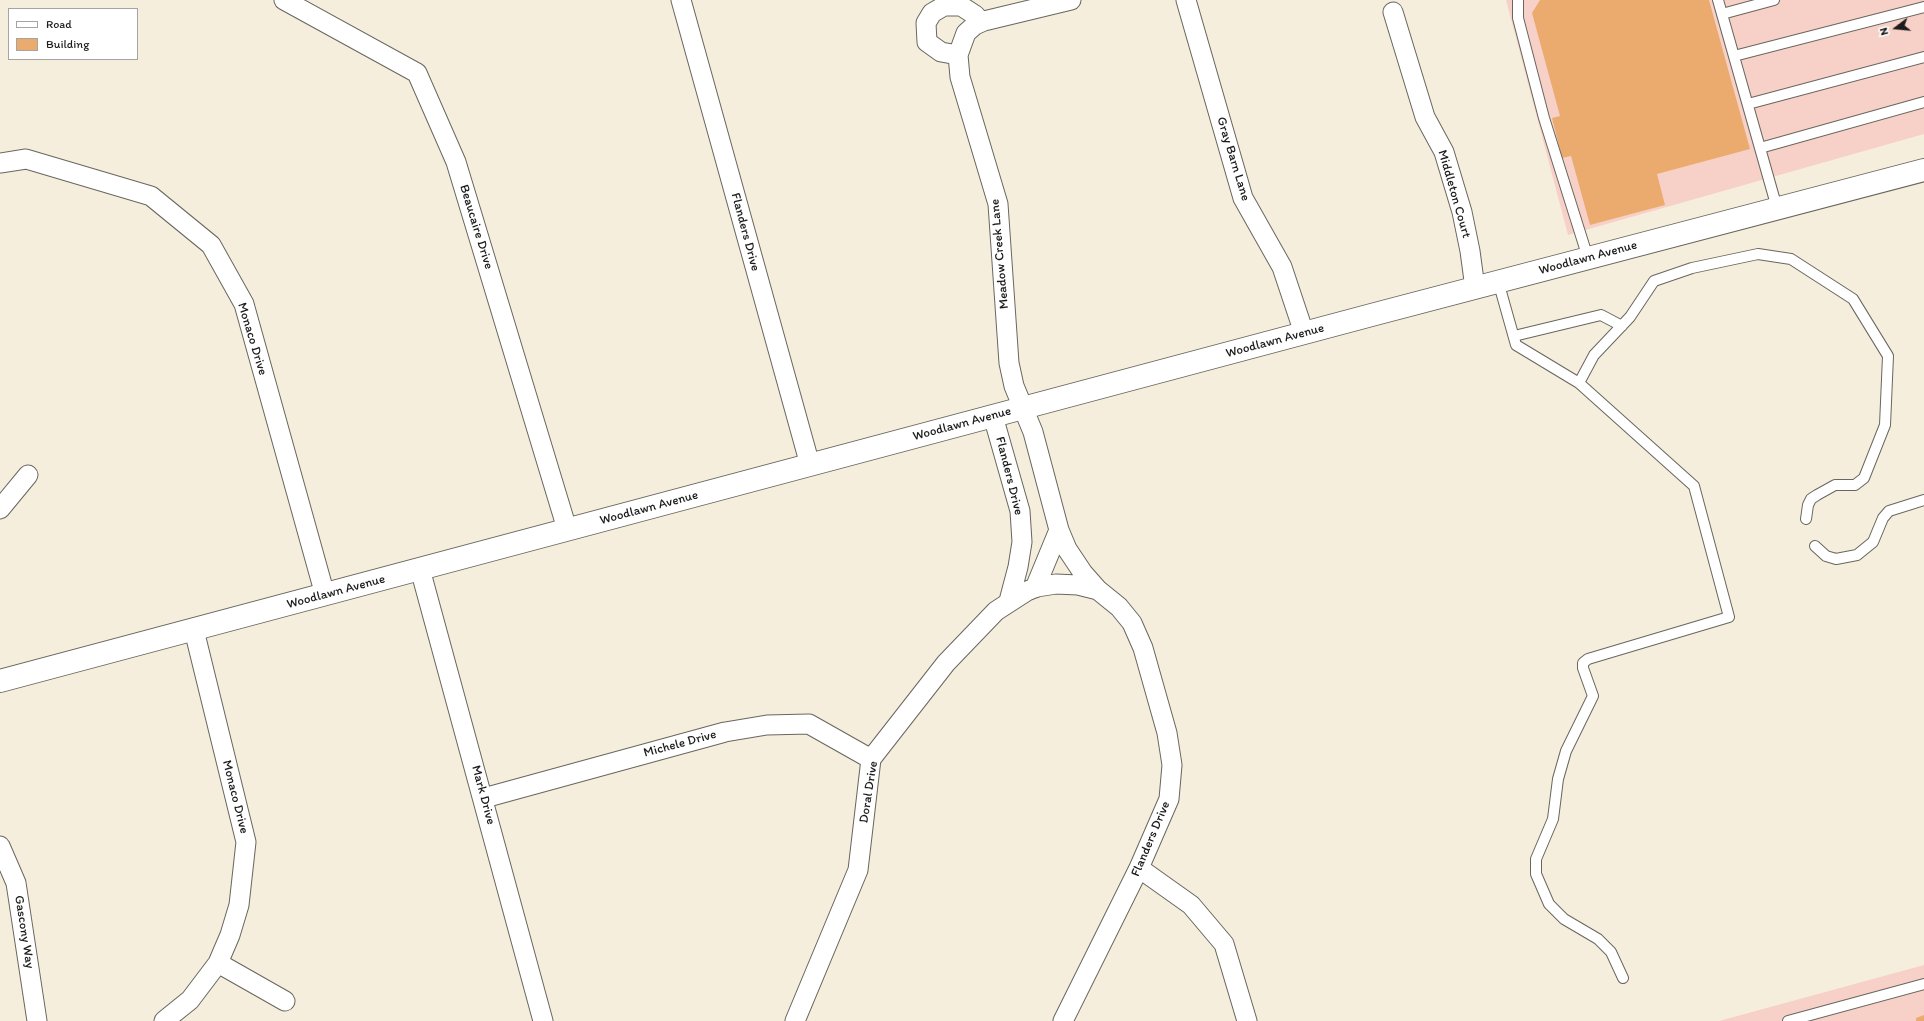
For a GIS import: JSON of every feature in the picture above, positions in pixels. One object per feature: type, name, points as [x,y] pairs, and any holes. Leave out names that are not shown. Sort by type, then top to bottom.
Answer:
[{"type":"street","name":"Beaucaire Drive","points":[[284,0],[417,73],[456,162],[567,529]]},
{"type":"street","name":"Flanders Drive","points":[[681,0],[810,465]]},
{"type":"street","name":"Meadow Creek Lane","points":[[1022,408],[1014,386],[1009,363],[998,204],[960,76],[958,55],[966,33],[971,27],[981,22],[1071,0]]},
{"type":"street","name":"Gray Barn Lane","points":[[1186,0],[1243,198],[1282,267],[1304,333]]},
{"type":"street","points":[[958,55],[941,52],[927,42],[926,24],[932,13],[944,6],[961,6],[975,15],[981,22]]},
{"type":"street","name":"Middleton Court","points":[[1393,12],[1425,117],[1444,152],[1462,212],[1470,251],[1474,288]]},
{"type":"street","name":"Monaco Drive","points":[[0,163],[26,158],[151,196],[211,245],[244,304],[325,595]]},
{"type":"street","name":"Woodlawn Avenue","points":[[0,681],[1498,281],[1924,170]]},
{"type":"street","name":"Flanders Drive","points":[[1022,408],[1033,432],[1059,530],[1067,549],[1083,573],[1098,590],[1119,607],[1132,623],[1143,648],[1167,733],[1172,765],[1169,799],[1139,868],[1064,1021]]},
{"type":"street","name":"Flanders Drive","points":[[993,416],[1020,511],[1022,542],[1018,567],[1009,601]]},
{"type":"street","points":[[0,509],[28,475]]},
{"type":"street","points":[[1035,588],[1059,530]]},
{"type":"street","name":"Mark Drive","points":[[420,569],[484,798],[543,1021]]},
{"type":"street","name":"Flanders Drive","points":[[1009,601],[1035,588],[1056,584],[1078,585],[1098,590]]},
{"type":"street","name":"Doral Drive","points":[[795,1021],[858,870],[871,759],[946,663],[996,611],[1009,601]]},
{"type":"street","name":"Monaco Drive","points":[[164,1021],[190,1000],[218,963],[230,935],[239,905],[246,842],[194,630]]},
{"type":"street","name":"Michele Drive","points":[[484,798],[725,732],[767,725],[809,724],[871,759]]},
{"type":"street","name":"Gascony Way","points":[[0,846],[16,883],[37,1021]]},
{"type":"street","points":[[1139,868],[1191,905],[1224,944],[1247,1021]]},
{"type":"street","points":[[218,963],[285,1001]]},
{"type":"lane","points":[[1518,0],[1518,18],[1544,118],[1588,258]]},
{"type":"lane","points":[[1718,0],[1777,208]]},
{"type":"lane","points":[[1722,14],[1774,0]]},
{"type":"lane","points":[[1734,56],[1924,7]]},
{"type":"lane","points":[[1748,104],[1924,57]]},
{"type":"lane","points":[[1760,148],[1924,102]]},
{"type":"lane","points":[[1579,383],[1594,355],[1622,326],[1654,281],[1692,268],[1758,254],[1791,259],[1853,299],[1888,356],[1885,426],[1864,478],[1855,485],[1835,486],[1811,499],[1808,504],[1806,519]]},
{"type":"lane","points":[[1498,281],[1516,345],[1579,383],[1694,486],[1728,617],[1588,659],[1583,663],[1583,668],[1593,696],[1566,751],[1558,779],[1553,819],[1536,859],[1536,874],[1549,904],[1564,919],[1598,939],[1611,952],[1623,978]]},
{"type":"lane","points":[[1514,336],[1601,314],[1622,326]]},
{"type":"lane","points":[[1815,546],[1826,556],[1836,559],[1857,555],[1873,542],[1883,518],[1889,511],[1924,500]]},
{"type":"lane","points":[[1788,1021],[1924,984]]},
{"type":"lane","points":[[1825,1011],[1829,1021]]},
{"type":"shaded area","points":[[1506,0],[1924,0],[1924,134],[1568,235]]},
{"type":"shaded area","points":[[1924,965],[1924,1021],[1719,1021]]},
{"type":"building","points":[[1540,0],[1709,0],[1750,149],[1657,174],[1665,205],[1590,225],[1571,156],[1562,158],[1552,118],[1560,116],[1532,13]]},
{"type":"building","points":[[1924,1015],[1924,1021],[1916,1021],[1916,1018]]}]
